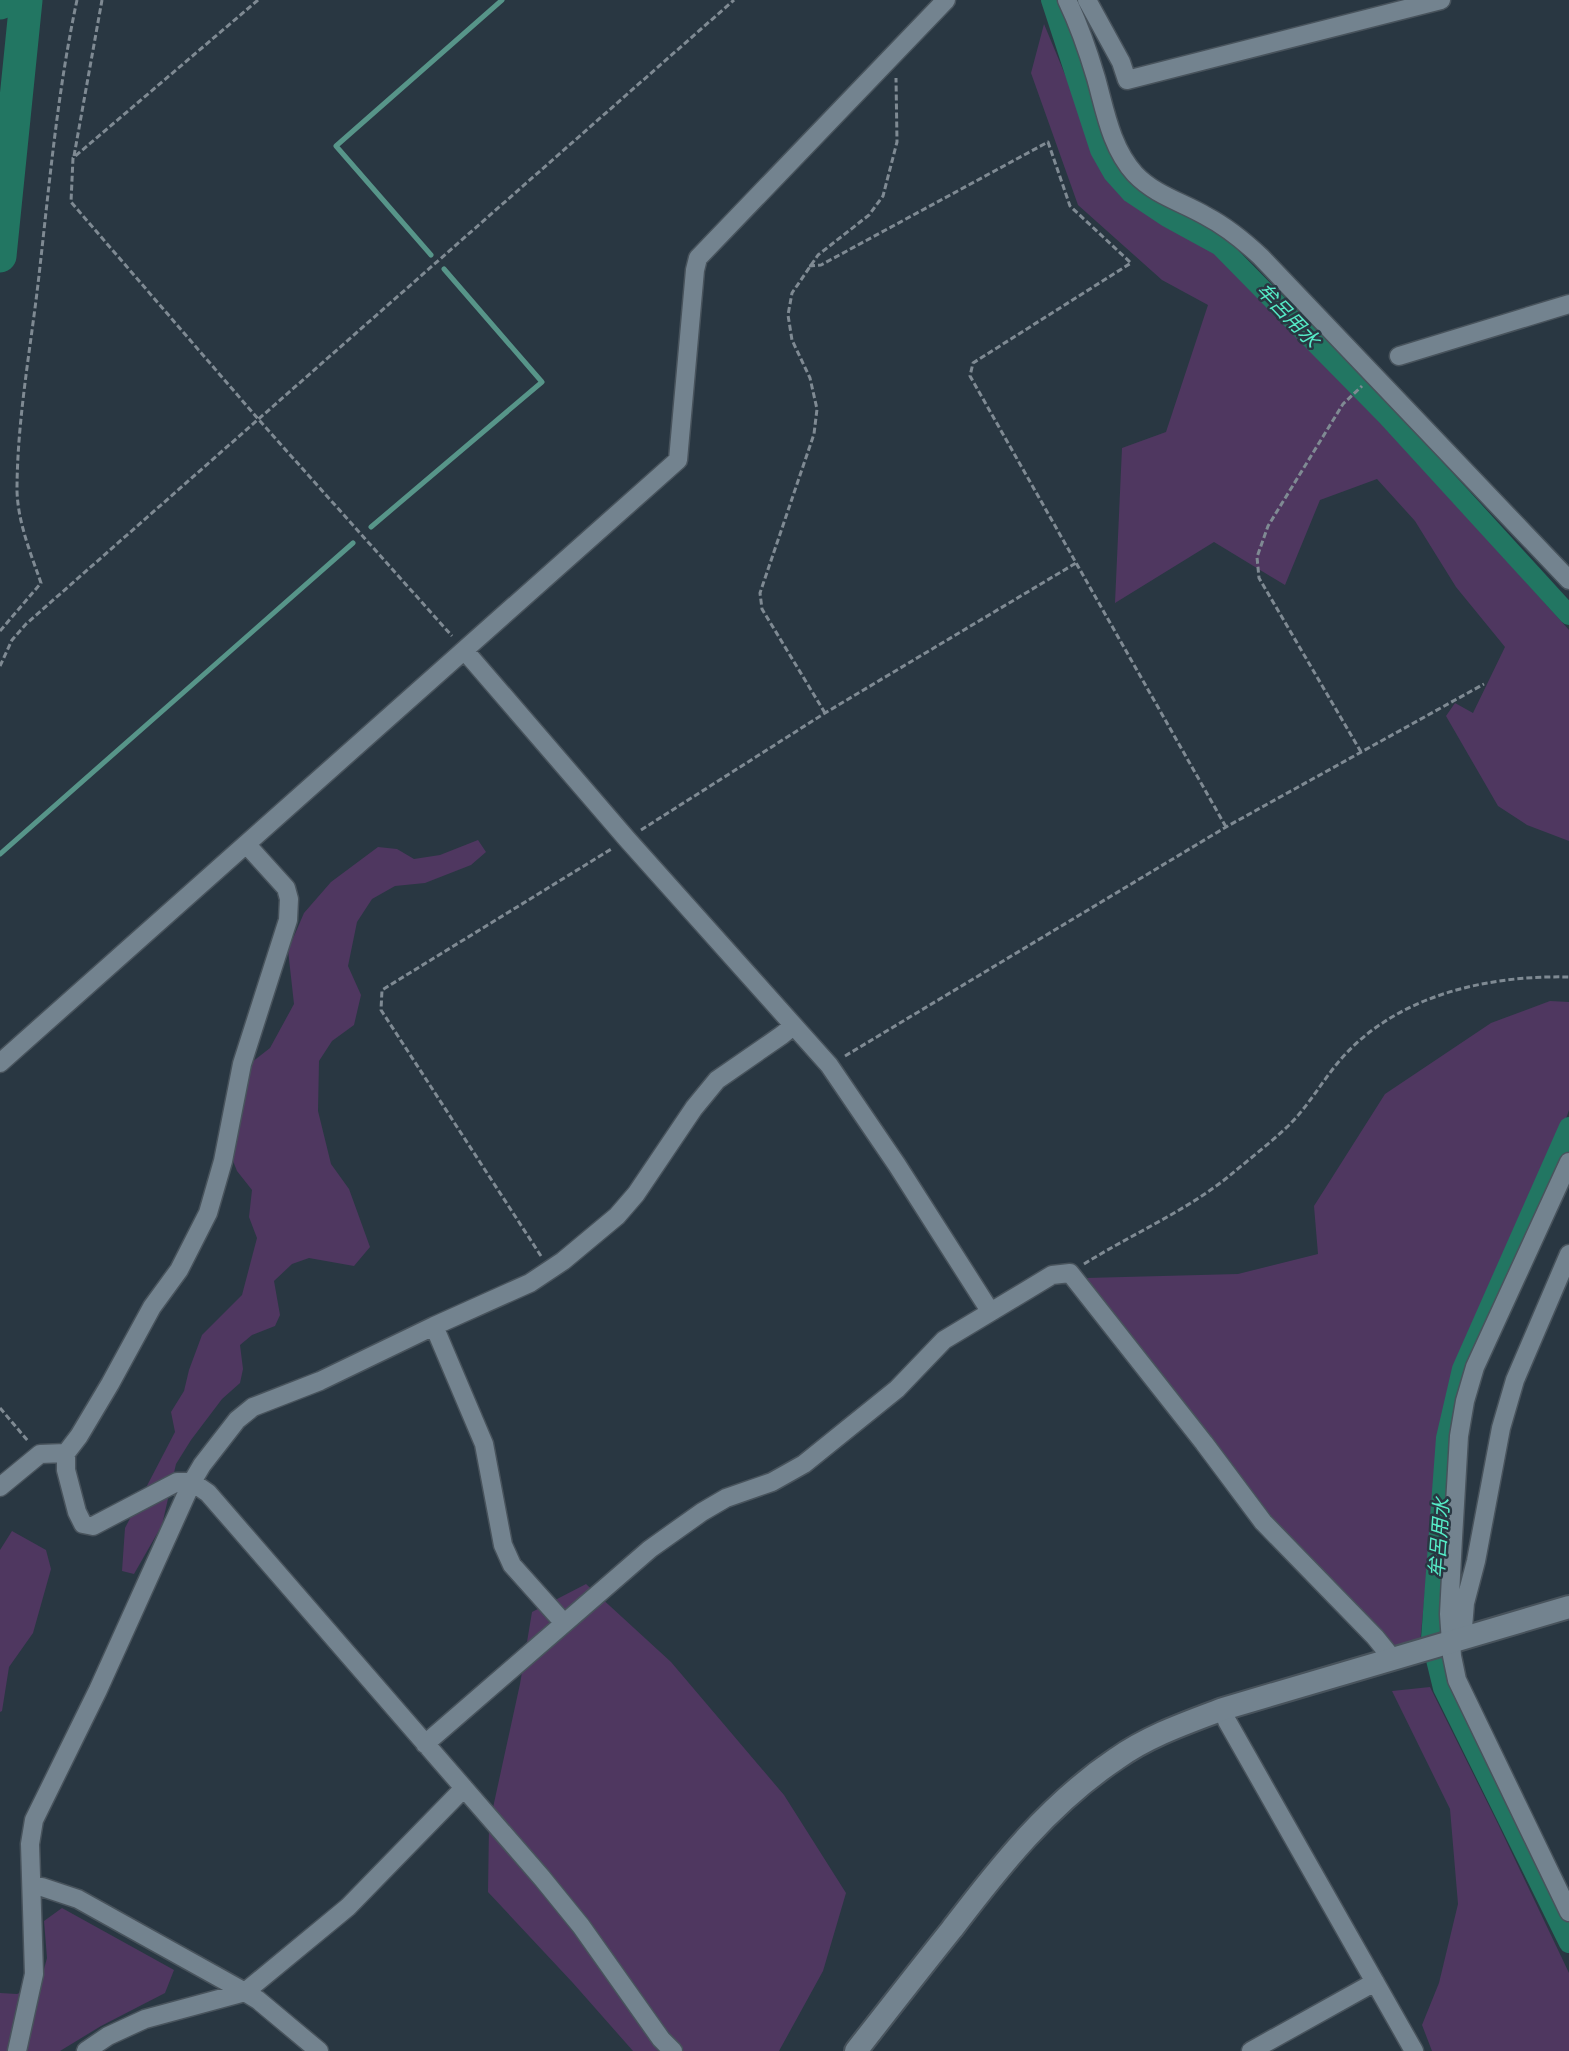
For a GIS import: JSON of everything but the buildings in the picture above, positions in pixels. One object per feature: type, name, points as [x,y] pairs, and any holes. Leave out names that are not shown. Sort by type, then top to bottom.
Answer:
[{"type":"street","points":[[0,1063],[678,460],[695,270],[698,258],[946,0]]},
{"type":"street","points":[[1067,0],[1080,27],[1112,135],[1123,158],[1136,175],[1157,192],[1206,215],[1235,234],[1261,257],[1569,580]]},
{"type":"street","points":[[1087,0],[1127,80],[1441,0]]},
{"type":"street","points":[[1399,356],[1569,304]]},
{"type":"street","points":[[465,651],[828,1065],[897,1165],[990,1311]]},
{"type":"street","points":[[247,845],[286,888],[289,899],[288,920],[242,1064],[223,1161],[208,1213],[179,1270],[152,1307],[110,1384],[79,1436],[66,1453],[66,1470],[77,1512],[83,1524],[93,1526],[177,1482],[192,1482],[208,1493],[542,1878],[581,1926],[661,2039],[673,2051]]},
{"type":"street","points":[[17,2051],[34,1974],[30,1844],[34,1820],[98,1690],[192,1482],[202,1465],[237,1419],[253,1407],[320,1381],[530,1283],[563,1262],[617,1216],[636,1194],[694,1108],[717,1080],[793,1026]]},
{"type":"street","points":[[1569,1162],[1475,1367],[1465,1401],[1459,1436],[1449,1614],[1457,1680],[1569,1912]]},
{"type":"street","points":[[1452,1642],[1476,1561],[1501,1428],[1515,1380],[1569,1254]]},
{"type":"street","points":[[425,1744],[563,1622],[651,1549],[702,1512],[726,1498],[772,1482],[804,1464],[897,1389],[944,1340],[1052,1275],[1070,1273],[1263,1522],[1376,1637],[1392,1658]]},
{"type":"street","points":[[434,1326],[484,1444],[503,1545],[512,1565],[563,1622]]},
{"type":"street","points":[[0,1486],[40,1454],[66,1453]]},
{"type":"street","points":[[856,2051],[993,1876],[1034,1828],[1081,1784],[1127,1752],[1167,1730],[1223,1709],[1569,1607]]},
{"type":"street","points":[[1223,1709],[1227,1721],[1414,2051]]},
{"type":"street","points":[[86,2051],[108,2036],[145,2019],[245,1992],[348,1907],[464,1788]]},
{"type":"street","points":[[32,1887],[42,1887],[78,1899],[245,1992],[258,2000],[319,2051]]},
{"type":"street","points":[[1251,2051],[1375,1982]]},
{"type":"path","points":[[0,631],[41,583],[22,526],[17,493],[21,432],[53,151],[69,36],[77,0]]},
{"type":"path","points":[[102,0],[73,158],[71,202],[259,420],[465,651]]},
{"type":"path","points":[[73,158],[258,0]]},
{"type":"path","points":[[0,666],[12,640],[26,624],[734,0]]},
{"type":"path","points":[[825,713],[762,609],[760,593],[814,434],[818,409],[810,378],[792,340],[788,315],[792,293],[818,255],[869,215],[883,196],[897,142],[896,74],[889,60]]},
{"type":"path","points":[[809,266],[821,265],[1048,142],[1070,206],[1131,263],[973,363],[970,376],[1226,827]]},
{"type":"path","points":[[1355,392],[1343,404],[1268,526],[1257,557],[1259,578],[1361,752]]},
{"type":"path","points":[[828,1065],[1226,827],[1484,684]]},
{"type":"path","points":[[1070,1273],[1202,1196],[1227,1177],[1287,1126],[1341,1058],[1370,1033],[1399,1014],[1436,995],[1483,984],[1548,976],[1569,977]]},
{"type":"path","points":[[0,1408],[40,1454]]},
{"type":"shaded area","points":[[1044,24],[1088,130],[1102,171],[1127,200],[1215,254],[1361,398],[1569,630],[1569,841],[1527,825],[1498,806],[1446,716],[1455,703],[1473,713],[1505,647],[1456,587],[1415,521],[1377,479],[1320,500],[1285,585],[1214,542],[1115,603],[1122,448],[1166,432],[1208,305],[1162,280],[1078,205],[1031,73]]},
{"type":"shaded area","points":[[478,840],[486,852],[471,865],[425,883],[395,886],[372,899],[357,922],[348,966],[361,995],[354,1025],[332,1041],[319,1061],[318,1111],[331,1164],[349,1189],[370,1247],[354,1266],[309,1258],[292,1264],[274,1281],[280,1315],[275,1326],[252,1335],[240,1345],[243,1369],[240,1383],[222,1399],[176,1464],[162,1525],[134,1574],[122,1571],[125,1528],[175,1432],[171,1412],[184,1391],[202,1335],[242,1295],[257,1238],[249,1217],[252,1190],[237,1171],[229,1151],[247,1066],[270,1048],[294,1004],[288,950],[304,913],[331,882],[378,847],[397,849],[414,859],[440,855]]},
{"type":"shaded area","points":[[1550,1001],[1569,1002],[1569,1110],[1551,1162],[1503,1265],[1461,1379],[1436,1476],[1419,1654],[1399,1655],[1268,1516],[1086,1278],[1238,1274],[1318,1254],[1314,1206],[1385,1094],[1491,1023]]},
{"type":"shaded area","points":[[12,1531],[46,1550],[51,1569],[33,1633],[9,1667],[0,1712],[0,1550]]},
{"type":"shaded area","points":[[586,1584],[671,1662],[784,1795],[846,1893],[823,1971],[779,2051],[633,2051],[488,1892],[489,1826],[520,1684],[532,1612]]},
{"type":"shaded area","points":[[1430,1687],[1569,1973],[1569,2051],[1432,2051],[1422,2025],[1439,1983],[1458,1904],[1450,1809],[1392,1691]]},
{"type":"shaded area","points":[[62,1908],[174,1970],[165,1993],[101,2026],[60,2051],[0,2051],[0,1993],[17,1994],[40,1984],[47,1958],[44,1921]]},
{"type":"waterway","points":[[0,3],[3,0]]},
{"type":"waterway","points":[[0,256],[26,0]]},
{"type":"waterway","points":[[431,255],[336,146],[502,0]]},
{"type":"waterway","name":"牟呂用水","points":[[1051,0],[1100,150],[1113,173],[1131,193],[1167,217],[1220,246],[1387,416],[1569,615]]},
{"type":"waterway","points":[[371,527],[542,382],[444,269]]},
{"type":"waterway","points":[[0,854],[353,543]]},
{"type":"waterway","name":"牟呂用水","points":[[1569,1127],[1462,1369],[1446,1438],[1431,1639],[1443,1688],[1569,1943]]}]
